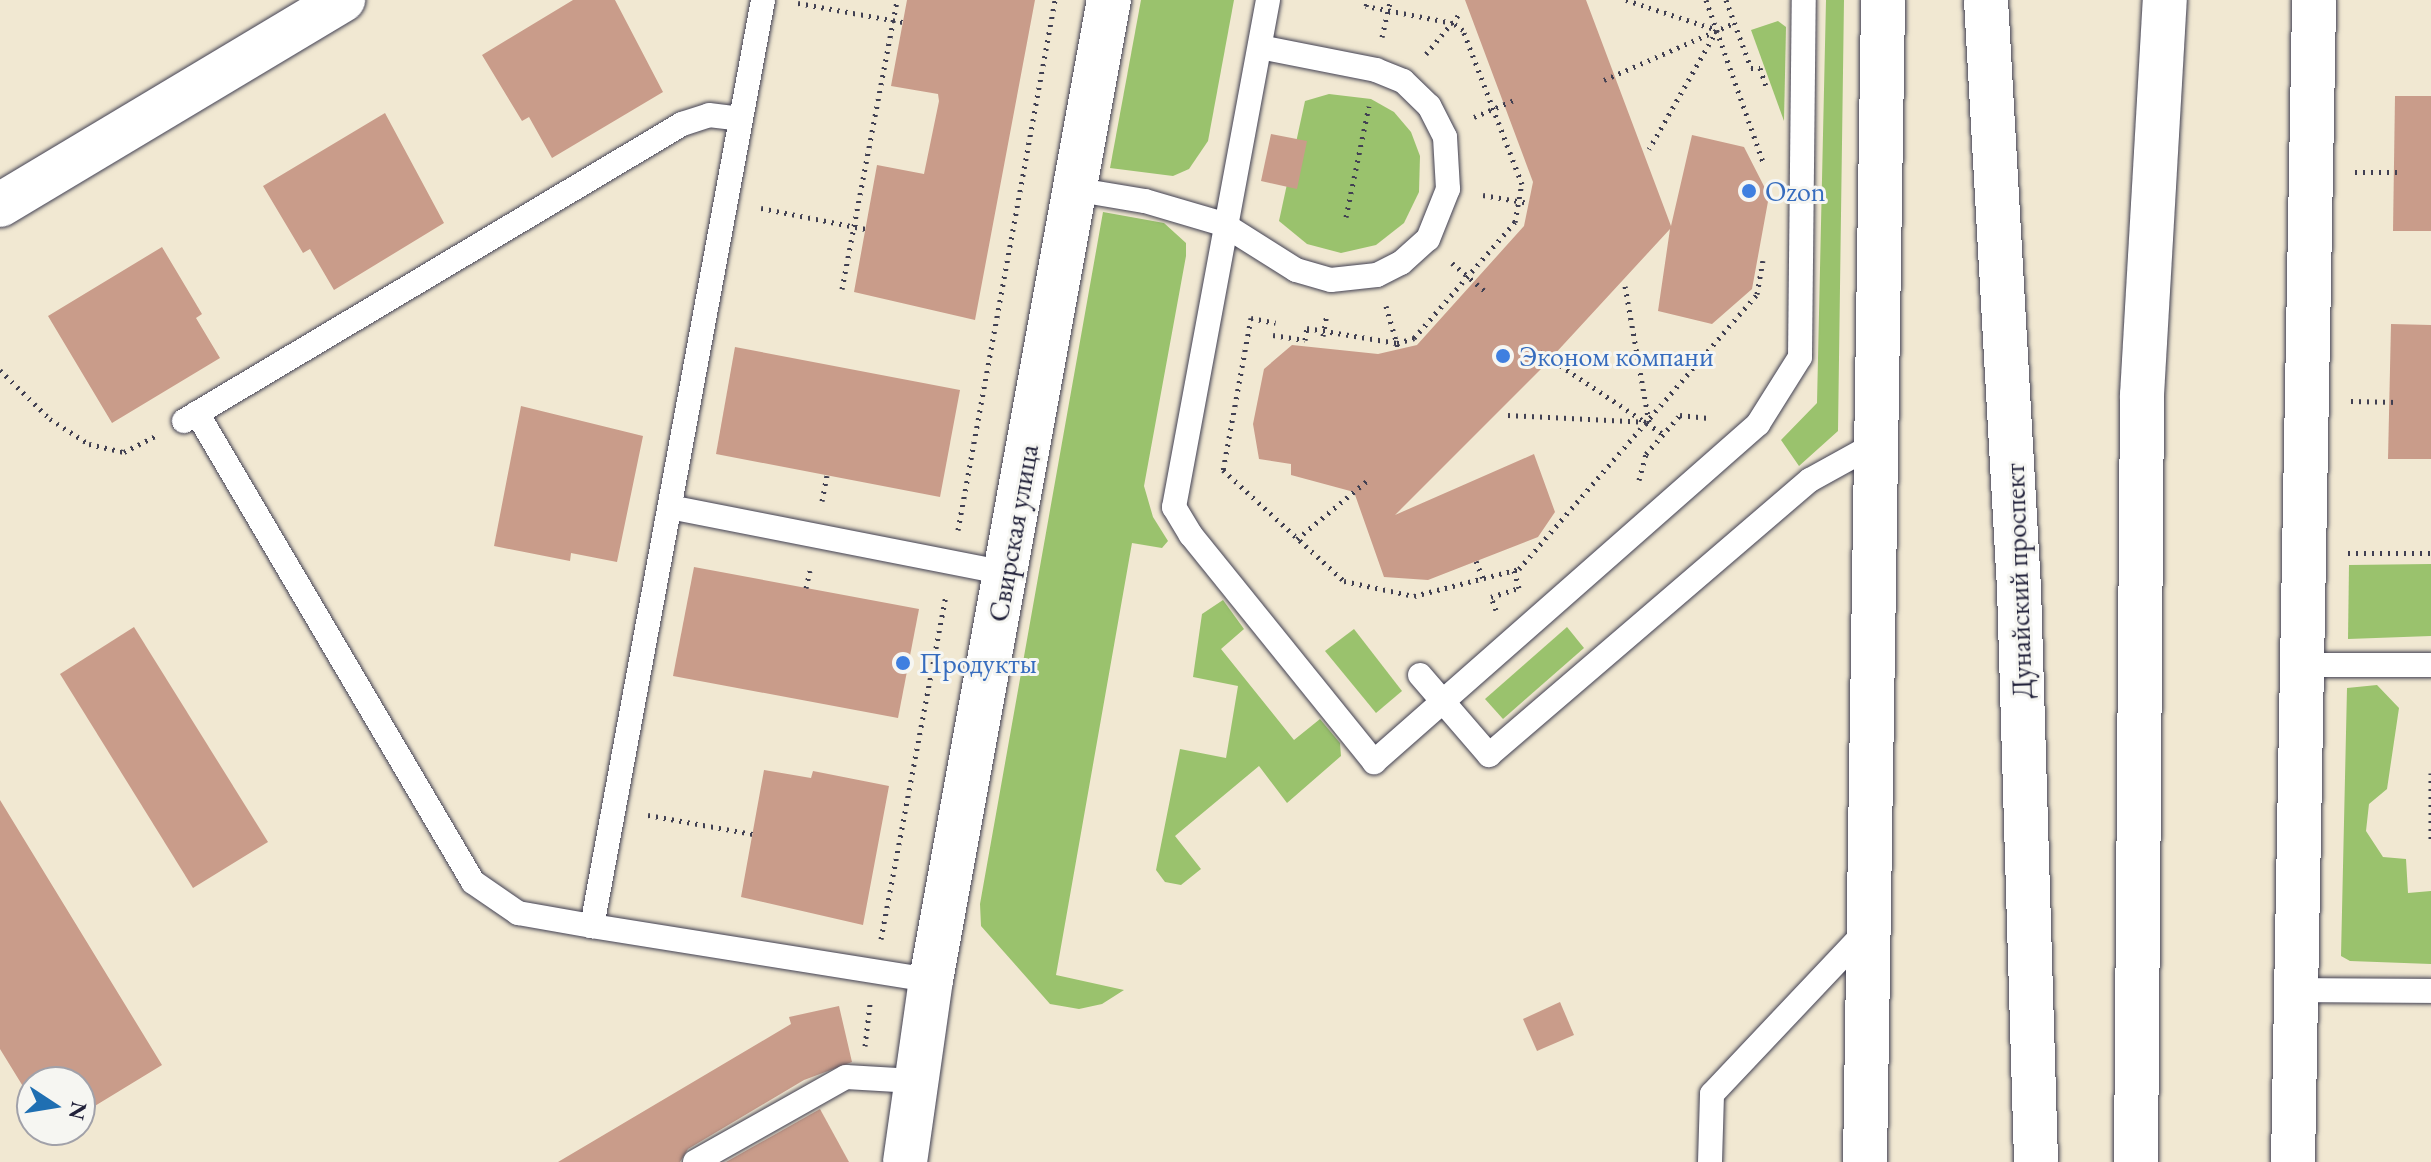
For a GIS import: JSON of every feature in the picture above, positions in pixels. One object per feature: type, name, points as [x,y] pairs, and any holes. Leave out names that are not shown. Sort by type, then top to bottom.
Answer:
[{"type":"main road","points":[[0,205],[343,0]]},
{"type":"main road","name":"Свирская улица","points":[[905,1162],[914,1081],[931,980],[1109,0]]},
{"type":"main road","points":[[1865,1162],[1883,0]]},
{"type":"main road","name":"Дунайский проспект","points":[[1986,0],[2019,588],[2035,988],[2036,1162]]},
{"type":"main road","points":[[2136,1162],[2142,395],[2165,0]]},
{"type":"main road","points":[[2293,1162],[2314,0]]},
{"type":"lane","points":[[592,926],[763,0]]},
{"type":"lane","points":[[1268,0],[1223,224],[1174,507],[1191,535],[1374,762],[1758,424],[1800,357],[1804,0]]},
{"type":"lane","points":[[1073,189],[1145,201],[1223,224],[1296,270],[1331,280],[1377,275],[1401,263],[1428,239],[1448,189],[1445,137],[1429,106],[1403,81],[1376,70],[1260,47]]},
{"type":"lane","points":[[741,119],[709,115],[682,124],[191,417],[473,882],[518,913],[931,980]]},
{"type":"lane","points":[[1420,675],[1489,755],[1810,480],[1877,443]]},
{"type":"lane","points":[[670,507],[1006,573]]},
{"type":"lane","points":[[2300,665],[2431,665]]},
{"type":"lane","points":[[1710,1162],[1712,1094],[1869,927]]},
{"type":"lane","points":[[2297,990],[2431,991]]},
{"type":"lane","points":[[695,1162],[846,1077],[914,1081]]},
{"type":"path","points":[[784,0],[903,22]]},
{"type":"path","points":[[842,289],[897,0]]},
{"type":"path","points":[[1626,0],[1717,30]]},
{"type":"path","points":[[1706,0],[1769,178]]},
{"type":"path","points":[[1726,0],[1743,47]]},
{"type":"path","points":[[1346,217],[1390,3]]},
{"type":"path","points":[[1403,81],[1461,12]]},
{"type":"path","points":[[1604,80],[1734,23]]},
{"type":"path","points":[[1649,149],[1717,30]]},
{"type":"path","points":[[1463,121],[1514,100]]},
{"type":"path","points":[[2344,171],[2402,172]]},
{"type":"path","points":[[1448,189],[1529,203]]},
{"type":"path","points":[[726,202],[866,229]]},
{"type":"path","points":[[1251,318],[1223,470],[1344,581],[1414,596],[1514,570],[1649,422],[1757,294],[1764,251]]},
{"type":"path","points":[[1441,254],[1485,291]]},
{"type":"path","points":[[1377,275],[1399,351]]},
{"type":"path","points":[[1625,286],[1649,422]]},
{"type":"path","points":[[1365,338],[1365,346]]},
{"type":"path","points":[[1540,352],[1663,434]]},
{"type":"path","points":[[0,370],[50,419],[89,444],[124,452],[191,417]]},
{"type":"path","points":[[2341,401],[2398,402]]},
{"type":"path","points":[[1508,415],[1649,422]]},
{"type":"path","points":[[1646,454],[1680,415]]},
{"type":"path","points":[[1297,539],[1368,480]]},
{"type":"path","points":[[2339,553],[2431,553]]},
{"type":"path","points":[[1476,561],[1483,578]]},
{"type":"path","points":[[1491,597],[1519,588],[1514,570]]},
{"type":"path","points":[[2431,773],[2431,840]]},
{"type":"path","points":[[614,809],[753,834]]},
{"type":"green space","points":[[1141,0],[1234,0],[1208,141],[1189,169],[1173,176],[1110,168]]},
{"type":"green space","points":[[1826,0],[1844,0],[1838,431],[1799,466],[1781,440],[1817,403]]},
{"type":"green space","points":[[1778,21],[1786,27],[1784,121],[1751,30]]},
{"type":"green space","points":[[1329,94],[1371,99],[1394,112],[1411,132],[1420,156],[1419,192],[1404,223],[1376,245],[1341,253],[1307,244],[1279,221],[1305,101]]},
{"type":"green space","points":[[1103,212],[1164,223],[1186,243],[1186,256],[1144,486],[1153,517],[1168,541],[1162,548],[1132,543],[1056,975],[1124,990],[1102,1004],[1079,1009],[1050,1004],[981,926],[980,904]]},
{"type":"green space","points":[[2431,564],[2431,636],[2348,639],[2349,565]]},
{"type":"green space","points":[[1223,600],[1244,629],[1221,649],[1294,740],[1320,719],[1340,743],[1341,756],[1287,803],[1259,766],[1175,836],[1201,869],[1181,885],[1165,882],[1156,870],[1180,749],[1226,758],[1238,686],[1193,677],[1202,614]]},
{"type":"green space","points":[[1567,627],[1584,648],[1503,719],[1485,699]]},
{"type":"green space","points":[[1354,629],[1402,691],[1376,713],[1325,651]]},
{"type":"green space","points":[[2377,685],[2399,708],[2387,789],[2369,804],[2366,831],[2383,857],[2406,859],[2408,893],[2431,891],[2431,964],[2350,961],[2341,956],[2347,688]]},
{"type":"building","points":[[573,0],[615,0],[663,92],[552,158],[529,117],[522,121],[482,55]]},
{"type":"building","points":[[907,0],[1035,0],[975,320],[854,292],[877,165],[924,174],[939,101],[938,94],[891,86]]},
{"type":"building","points":[[1465,0],[1586,0],[1671,226],[1692,135],[1744,147],[1769,196],[1752,289],[1712,324],[1658,311],[1670,229],[1540,370],[1395,515],[1534,454],[1555,512],[1538,537],[1428,580],[1384,577],[1354,492],[1291,475],[1291,464],[1259,459],[1253,424],[1264,369],[1292,345],[1378,354],[1417,345],[1524,226],[1533,182]]},
{"type":"building","points":[[2395,96],[2431,96],[2431,231],[2393,231]]},
{"type":"building","points":[[385,113],[444,223],[334,290],[310,249],[303,253],[263,186]]},
{"type":"building","points":[[1271,134],[1307,141],[1297,189],[1261,181]]},
{"type":"building","points":[[162,247],[202,314],[196,318],[220,358],[112,423],[48,316]]},
{"type":"building","points":[[2391,324],[2431,325],[2431,459],[2388,459]]},
{"type":"building","points":[[735,347],[960,390],[940,497],[716,454]]},
{"type":"building","points":[[521,406],[643,436],[617,562],[571,553],[570,561],[494,546]]},
{"type":"building","points":[[694,567],[919,609],[898,718],[673,676]]},
{"type":"building","points":[[134,627],[268,842],[193,888],[60,674]]},
{"type":"building","points":[[764,770],[811,778],[813,771],[889,786],[863,925],[741,897]]},
{"type":"building","points":[[0,800],[162,1065],[96,1105],[96,1066],[16,1066],[16,1075],[0,1049]]},
{"type":"building","points":[[1560,1002],[1574,1035],[1537,1051],[1523,1019]]},
{"type":"building","points":[[839,1006],[852,1062],[804,1080],[688,1149],[680,1162],[558,1162],[791,1024],[789,1017]]},
{"type":"building","points":[[820,1109],[849,1162],[726,1162]]},
{"type":"place","name":"Ozon","points":[[1749,191]]},
{"type":"place","name":"Эконом компани","points":[[1503,356]]},
{"type":"place","name":"Продукты","points":[[903,663]]}]
